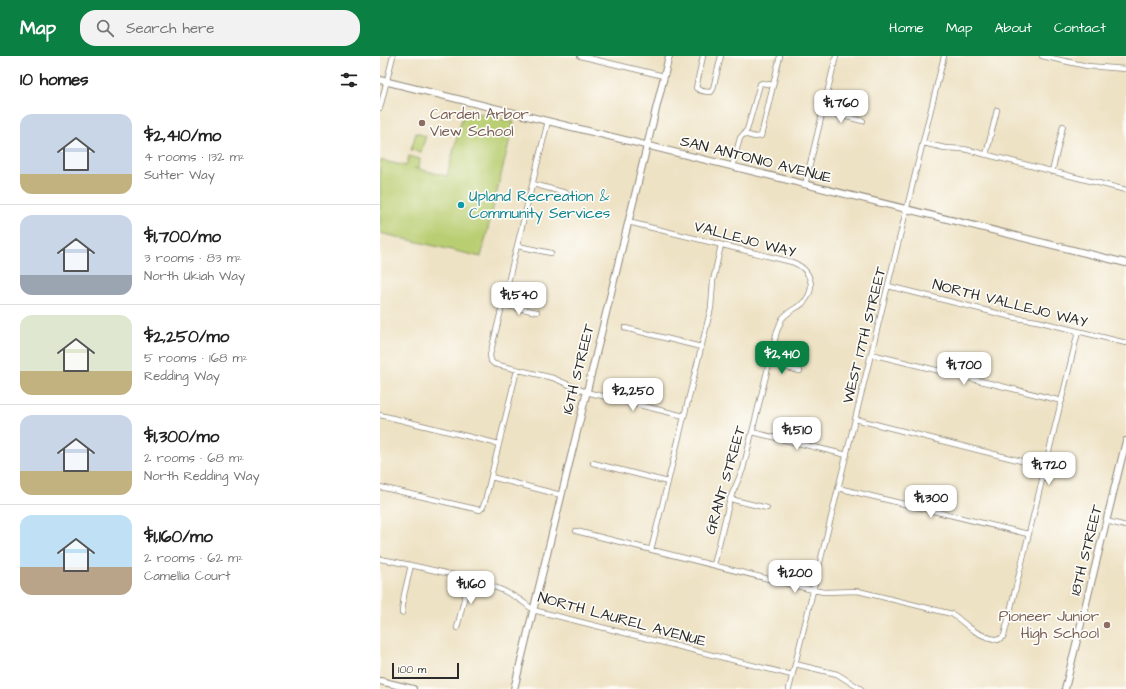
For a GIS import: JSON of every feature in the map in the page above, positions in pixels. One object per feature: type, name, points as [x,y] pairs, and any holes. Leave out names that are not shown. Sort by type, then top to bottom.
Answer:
[{"type":"main road","name":"16TH STREET","points":[[514,689],[669,56]]},
{"type":"main road","name":"SAN ANTONIO AVENUE","points":[[383,81],[1126,263]]},
{"type":"main road","name":"18TH STREET","points":[[1065,689],[1126,441]]},
{"type":"main road","points":[[380,681],[413,689]]},
{"type":"street","points":[[380,108],[383,81],[393,56]]},
{"type":"street","points":[[580,56],[599,58],[664,76]]},
{"type":"street","points":[[703,56],[696,88],[710,92],[713,89],[721,56]]},
{"type":"street","points":[[744,134],[755,137],[761,136],[780,56]]},
{"type":"street","points":[[805,185],[836,56]]},
{"type":"street","name":"WEST 17TH STREET","points":[[789,689],[944,56]]},
{"type":"street","points":[[1042,56],[1087,66],[1126,68]]},
{"type":"street","points":[[732,167],[740,138],[747,130],[760,84],[773,85]]},
{"type":"street","points":[[986,155],[998,110]]},
{"type":"street","points":[[823,111],[863,121]]},
{"type":"street","points":[[548,121],[504,305],[490,356],[491,361],[494,364],[558,380],[586,392],[684,416]]},
{"type":"street","points":[[1052,172],[1063,126]]},
{"type":"street","points":[[923,143],[986,155],[1126,190]]},
{"type":"street","points":[[533,184],[566,193]]},
{"type":"street","name":"VALLEJO WAY","points":[[628,222],[798,264],[808,274],[810,279],[808,296],[782,320],[777,331]]},
{"type":"street","points":[[651,550],[711,308],[713,281],[721,245]]},
{"type":"street","points":[[518,246],[551,253]]},
{"type":"street","name":"NORTH VALLEJO WAY","points":[[888,286],[1126,343]]},
{"type":"street","points":[[504,305],[537,312]]},
{"type":"street","points":[[625,328],[701,347]]},
{"type":"street","name":"GRANT STREET","points":[[714,565],[730,499],[743,469],[777,331]]},
{"type":"street","points":[[576,531],[813,590],[824,592],[858,591],[952,614],[961,619],[973,630],[998,640],[1004,636],[1078,332]]},
{"type":"street","points":[[871,354],[1062,401]]},
{"type":"street","points":[[769,363],[800,371]]},
{"type":"street","points":[[380,487],[480,510],[483,507],[491,477],[517,370]]},
{"type":"street","points":[[380,415],[499,444]]},
{"type":"street","points":[[855,420],[1045,467]]},
{"type":"street","points":[[752,432],[846,455]]},
{"type":"street","points":[[593,463],[668,482]]},
{"type":"street","points":[[491,477],[561,495]]},
{"type":"street","points":[[838,488],[1028,534]]},
{"type":"street","points":[[730,499],[767,508]]},
{"type":"street","points":[[1106,521],[1126,526]]},
{"type":"street","name":"NORTH LAUREL AVENUE","points":[[380,559],[481,582],[499,589],[526,604],[533,610],[792,674]]},
{"type":"street","points":[[402,613],[404,595],[411,565]]},
{"type":"street","points":[[457,628],[468,578]]},
{"type":"street","points":[[795,664],[837,674],[861,689]]},
{"type":"green space","points":[[464,110],[514,122],[481,257],[380,233],[380,160],[406,166],[409,156],[420,159],[419,169],[414,168],[447,176]]},
{"type":"green space","points":[[416,133],[426,136],[421,152],[411,150]]},
{"type":"place","name":"Carden Arbor View School","points":[[422,123]]},
{"type":"place","name":"Upland Recreation & Community Services","points":[[461,205]]},
{"type":"place","name":"Pioneer Junior High School","points":[[1107,625]]}]
